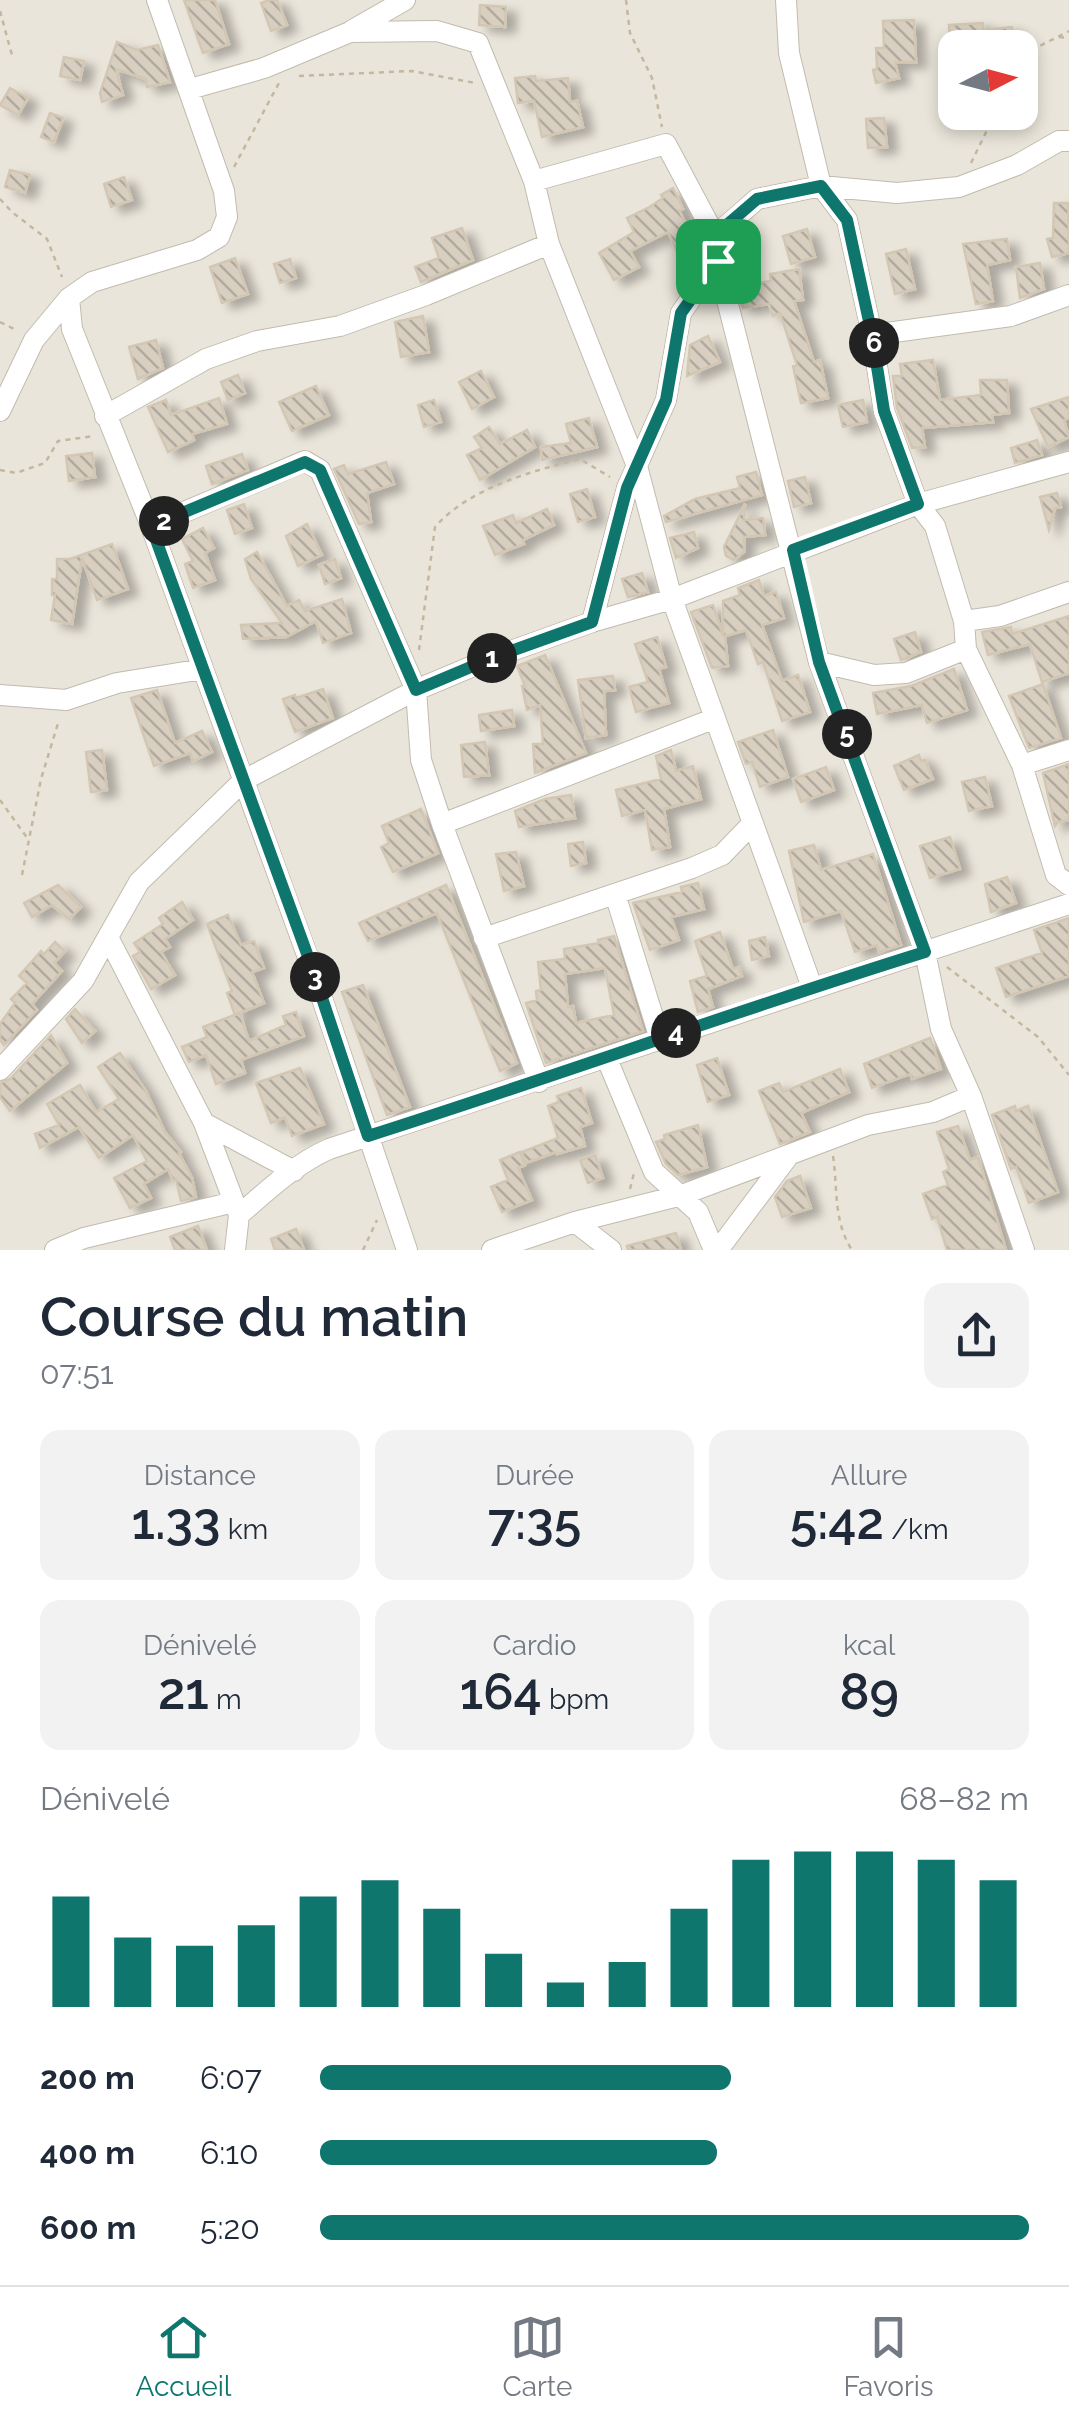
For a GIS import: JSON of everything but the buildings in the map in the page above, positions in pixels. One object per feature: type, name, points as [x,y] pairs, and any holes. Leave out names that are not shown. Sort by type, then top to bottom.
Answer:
[{"type":"street","points":[[0,411],[34,340],[70,298],[92,282],[197,250],[219,237],[226,217],[224,190],[157,0]]},
{"type":"street","points":[[190,90],[264,68],[296,64],[405,0]]},
{"type":"street","points":[[786,0],[789,53],[821,186],[847,220],[884,411],[918,504],[935,526],[964,621],[966,648],[1022,765],[1056,875],[1069,885]]},
{"type":"street","points":[[350,32],[437,31],[478,43],[534,181],[549,244],[637,466],[672,599],[812,987]]},
{"type":"street","points":[[714,236],[757,199],[821,186],[897,193],[960,187],[1017,165],[1059,141],[1069,141]]},
{"type":"street","points":[[534,181],[666,144],[714,236],[819,662],[925,952],[941,1028],[971,1096],[1024,1250]]},
{"type":"street","points":[[105,416],[206,360],[257,342],[340,326],[549,244]]},
{"type":"street","points":[[592,622],[627,488],[666,400],[681,313],[718,261]]},
{"type":"street","points":[[872,335],[1011,316],[1069,295]]},
{"type":"street","points":[[70,298],[72,330],[151,526],[244,780],[310,962],[406,1250]]},
{"type":"street","points":[[151,526],[305,462],[320,470],[414,685],[422,760],[442,824],[539,1082]]},
{"type":"street","points":[[0,1070],[84,981],[139,882],[244,780],[414,685],[592,622],[672,599],[918,504],[1069,462]]},
{"type":"street","points":[[964,621],[1000,616],[1069,592]]},
{"type":"street","points":[[819,662],[874,675],[906,673],[966,648]]},
{"type":"street","points":[[0,695],[66,700],[117,682],[203,669]]},
{"type":"street","points":[[442,824],[713,719]]},
{"type":"street","points":[[1022,765],[1069,750]]},
{"type":"street","points":[[484,938],[722,855],[752,824]]},
{"type":"street","points":[[614,894],[660,1038]]},
{"type":"street","points":[[54,1250],[84,1238],[236,1209],[313,1156],[1069,904]]},
{"type":"street","points":[[110,939],[204,1123],[236,1209],[234,1250]]},
{"type":"street","points":[[608,1059],[654,1172],[698,1212],[716,1250],[788,1156]]},
{"type":"street","points":[[492,1250],[575,1222],[682,1196],[868,1125],[933,1112],[971,1096]]},
{"type":"street","points":[[204,1123],[294,1171]]},
{"type":"street","points":[[575,1222],[610,1250]]},
{"type":"path","points":[[626,0],[630,33],[652,78],[666,144]]},
{"type":"path","points":[[0,11],[13,58]]},
{"type":"path","points":[[1038,47],[1069,31]]},
{"type":"path","points":[[1058,37],[1069,38]]},
{"type":"path","points":[[224,190],[258,120],[296,64],[307,77],[412,71],[496,87]]},
{"type":"path","points":[[960,187],[987,130]]},
{"type":"path","points":[[0,198],[47,239],[70,298]]},
{"type":"path","points":[[0,470],[16,473],[46,463],[58,441],[102,436],[105,416]]},
{"type":"path","points":[[414,685],[435,527],[446,514],[522,473],[580,459],[627,488]]},
{"type":"path","points":[[22,875],[40,779],[66,700]]},
{"type":"path","points":[[0,800],[29,840]]},
{"type":"path","points":[[925,952],[1038,1037],[1069,1075]]},
{"type":"path","points":[[830,1140],[838,1185],[836,1214],[852,1250]]},
{"type":"path","points":[[364,1250],[374,1224],[391,1204]]},
{"type":"shaded area","points":[[0,0],[1069,0],[1069,1250],[0,1250]]},
{"type":"route","points":[[821,186],[847,220],[884,411],[918,504],[793,550],[819,662],[925,952],[368,1136],[310,962],[151,526],[305,462],[320,470],[416,690],[592,622],[627,488],[666,400],[681,313],[718,261],[714,236],[757,199],[821,186]]}]
